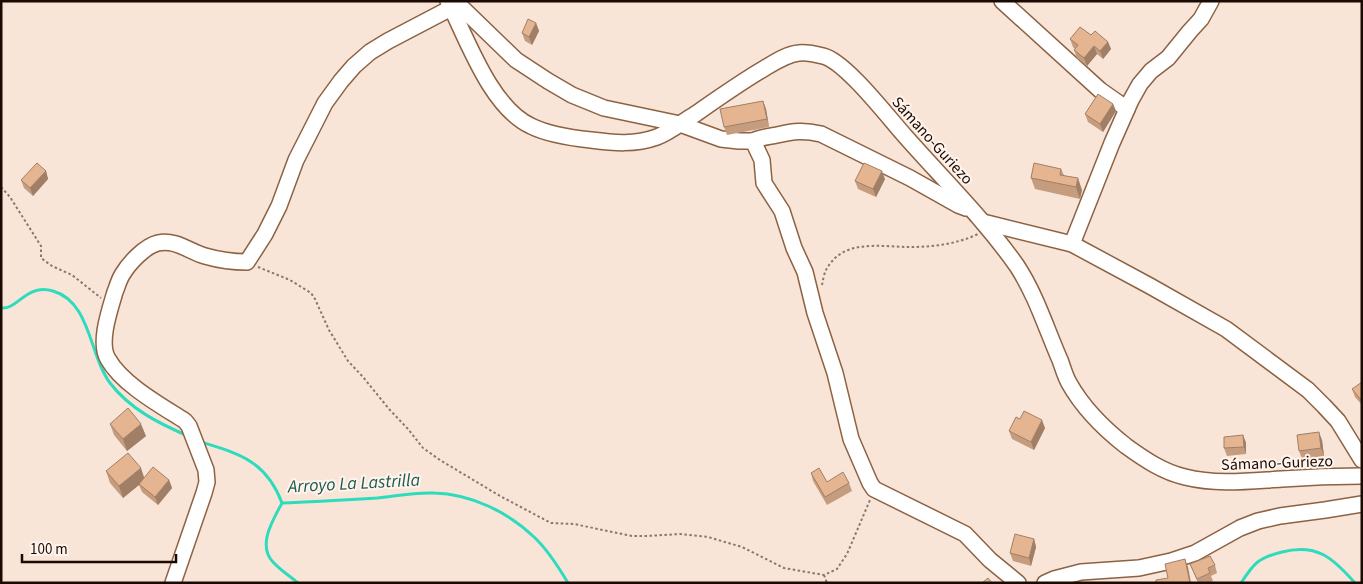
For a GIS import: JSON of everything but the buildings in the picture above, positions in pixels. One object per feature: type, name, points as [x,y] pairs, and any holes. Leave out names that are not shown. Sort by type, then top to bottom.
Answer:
[{"type":"street","points":[[1002,1],[1100,90],[1127,109]]},
{"type":"street","points":[[1072,244],[1112,143],[1140,84],[1151,71],[1168,58],[1201,19],[1211,1]]},
{"type":"street","points":[[173,583],[206,482],[206,470],[189,426],[184,420],[141,392],[115,370],[106,357],[104,340],[106,323],[121,276],[133,258],[158,243],[169,242],[204,256],[235,262],[247,262],[265,234],[296,160],[325,103],[341,81],[370,52],[451,4],[516,60],[572,95],[604,108],[680,124],[721,139],[753,141],[761,137],[786,132],[808,131],[821,134],[910,178],[982,221],[1072,244],[1226,329],[1308,390],[1338,421],[1362,460]]},
{"type":"street","name":"Sámano-Guriezo","points":[[451,4],[482,72],[500,99],[514,114],[530,126],[566,136],[624,144],[640,142],[659,136],[680,124],[779,60],[797,53],[827,56],[839,64],[858,83],[982,221],[1018,268],[1029,286],[1069,382],[1098,422],[1114,437],[1162,470],[1183,477],[1208,481],[1230,483],[1323,476],[1362,476]]},
{"type":"street","points":[[753,141],[762,160],[764,183],[782,212],[794,248],[805,272],[815,313],[835,373],[851,439],[870,483],[874,489],[965,534],[990,560],[1018,583]]},
{"type":"street","points":[[1045,583],[1081,572],[1139,568],[1171,561],[1195,553],[1240,528],[1258,521],[1362,504]]},
{"type":"path","points":[[1,187],[27,222],[41,246],[41,258],[52,266],[72,275],[111,305]]},
{"type":"path","points":[[821,287],[825,271],[845,250],[856,247],[911,248],[936,246],[974,236],[982,221]]},
{"type":"path","points":[[247,262],[290,280],[311,293],[329,330],[348,361],[364,377],[423,448],[440,460],[551,523],[574,524],[632,536],[690,534],[708,537],[742,547],[784,568],[824,575],[837,569],[848,554],[874,489]]},
{"type":"path","points":[[824,575],[827,583]]},
{"type":"waterway","name":"Arroyo La Lastrilla","points":[[1,308],[7,308],[29,293],[36,291],[53,291],[65,297],[75,306],[82,318],[103,371],[110,383],[136,408],[166,426],[188,436]]},
{"type":"waterway","name":"Arroyo La Lastrilla","points":[[201,442],[240,456],[260,468],[276,489],[282,503]]},
{"type":"waterway","name":"Arroyo La Lastrilla","points":[[282,503],[377,498],[420,493],[448,494],[462,497],[501,512],[524,528],[539,542],[557,564],[568,583]]},
{"type":"waterway","points":[[282,503],[268,532],[266,548],[273,562],[298,583]]},
{"type":"waterway","name":"Arroyo La Lastrilla","points":[[1241,583],[1257,562],[1282,552],[1294,550],[1315,551],[1323,555],[1339,566],[1355,583]]}]
